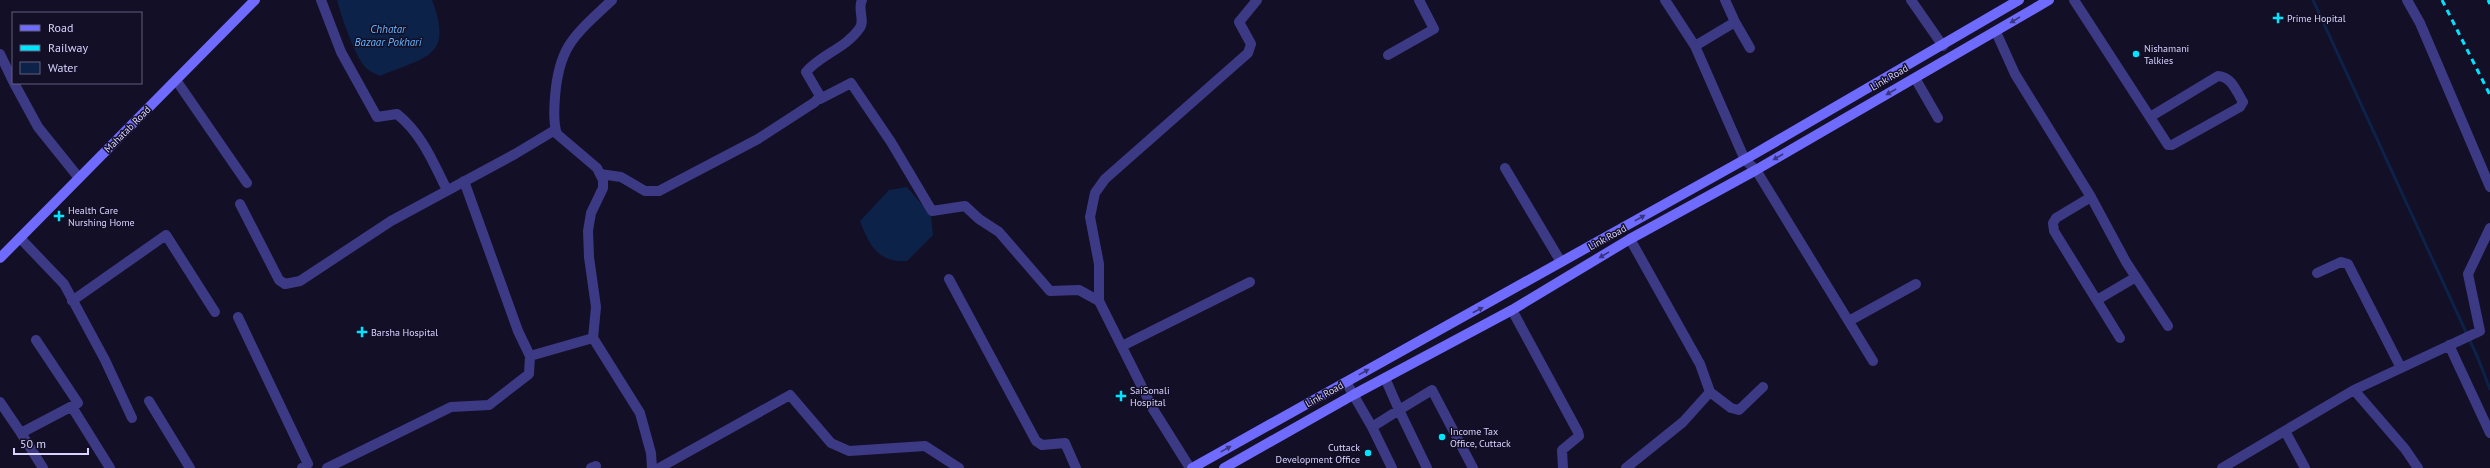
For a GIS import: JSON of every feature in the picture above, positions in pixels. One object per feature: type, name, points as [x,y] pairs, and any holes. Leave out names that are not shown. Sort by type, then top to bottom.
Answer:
[{"type":"main road","name":"Mahatab Road","points":[[0,258],[254,0]]},
{"type":"main road","name":"Link Road","points":[[1191,468],[1745,160],[1943,46],[2019,0]]},
{"type":"main road","name":"Link Road","points":[[1224,468],[1353,395],[1512,310],[1630,239],[1756,170],[2049,0]]},
{"type":"street","points":[[320,0],[341,52],[377,117],[397,114],[411,125],[425,145],[447,190]]},
{"type":"street","points":[[612,0],[580,30],[568,45],[560,62],[555,99],[555,130],[557,134],[589,160],[603,180],[603,188],[591,213],[588,231],[589,257],[596,307],[593,338],[640,413],[651,453],[652,468]]},
{"type":"street","points":[[820,99],[806,72],[850,39],[860,29],[862,24],[859,9],[862,0]]},
{"type":"street","points":[[1191,468],[1153,409],[1099,301],[1099,264],[1090,217],[1091,205],[1098,186],[1248,53],[1251,44],[1239,22],[1257,0]]},
{"type":"street","points":[[1388,55],[1434,29],[1419,0]]},
{"type":"street","points":[[1665,0],[1695,46],[1745,160],[1756,170],[1873,361]]},
{"type":"street","points":[[1725,0],[1735,22],[1750,48]]},
{"type":"street","points":[[1911,0],[1943,46]]},
{"type":"street","points":[[2074,0],[2166,144],[2172,145],[2240,107],[2243,102],[2231,81],[2226,76],[2218,76],[2150,117]]},
{"type":"street","points":[[2407,0],[2420,23],[2490,187]]},
{"type":"street","points":[[1695,46],[1735,22]]},
{"type":"street","points":[[1996,32],[2015,74],[2091,197],[2136,277],[2168,326]]},
{"type":"street","points":[[0,54],[12,78]]},
{"type":"street","points":[[1915,78],[1938,118]]},
{"type":"street","points":[[176,80],[247,183]]},
{"type":"street","points":[[600,174],[621,177],[645,191],[660,191],[758,139],[820,99],[851,83],[891,142],[932,211],[965,206],[979,219],[999,232],[1050,290],[1079,290],[1099,301]]},
{"type":"street","points":[[15,84],[38,127],[79,178]]},
{"type":"street","points":[[240,204],[279,280],[285,284],[309,278],[391,221],[555,130]]},
{"type":"street","points":[[1505,168],[1561,262]]},
{"type":"street","points":[[328,468],[451,407],[489,405],[529,374],[530,356],[518,331],[464,181]]},
{"type":"street","points":[[2091,197],[2056,218],[2053,223],[2054,231],[2120,338]]},
{"type":"street","points":[[2222,468],[2354,390],[2480,330],[2468,274],[2490,228]]},
{"type":"street","points":[[72,301],[166,235],[215,312]]},
{"type":"street","points":[[20,238],[64,284],[105,360],[132,418]]},
{"type":"street","points":[[1630,239],[1700,364],[1710,392],[1730,408],[1739,410],[1763,386]]},
{"type":"street","points":[[2317,273],[2340,262],[2348,264],[2401,368]]},
{"type":"street","points":[[2097,300],[2136,277]]},
{"type":"street","points":[[949,279],[1036,441],[1042,445],[1065,443],[1076,468]]},
{"type":"street","points":[[1122,346],[1250,282]]},
{"type":"street","points":[[1849,321],[1916,284]]},
{"type":"street","points":[[1512,310],[1578,432],[1578,436],[1575,440],[1567,443],[1562,450],[1563,468]]},
{"type":"street","points":[[238,317],[307,467]]},
{"type":"street","points":[[530,356],[593,338]]},
{"type":"street","points":[[21,433],[78,403],[36,340]]},
{"type":"street","points":[[2449,345],[2490,433]]},
{"type":"street","points":[[1385,378],[1427,468]]},
{"type":"street","points":[[1346,382],[1372,427],[1392,468]]},
{"type":"street","points":[[1372,427],[1432,390],[1473,468]]},
{"type":"street","points":[[2354,390],[2405,449],[2418,468]]},
{"type":"street","points":[[1626,468],[1683,422],[1710,392]]},
{"type":"street","points":[[659,468],[790,395],[831,443],[848,451],[925,446],[959,468]]},
{"type":"street","points":[[149,401],[190,468]]},
{"type":"street","points":[[0,402],[43,468]]},
{"type":"street","points":[[72,406],[110,468]]},
{"type":"street","points":[[2285,431],[2305,468]]},
{"type":"water","name":"Chhatar Bazaar Pokhari","points":[[337,0],[432,0],[438,19],[439,34],[437,45],[431,53],[410,64],[380,76],[371,72],[366,68],[357,55],[345,26]]},
{"type":"water","points":[[907,187],[931,215],[933,235],[907,261],[897,261],[882,256],[876,251],[867,238],[860,221],[889,190]]},
{"type":"waterway","points":[[2313,0],[2477,356],[2490,389]]},
{"type":"railway","points":[[2442,0],[2490,95]]},
{"type":"railway","points":[[2488,0],[2490,4]]},
{"type":"place","name":"Prime Hopital","points":[[2278,18]]},
{"type":"place","name":"Nishamani Talkies","points":[[2136,54]]},
{"type":"place","name":"Health Care Nurshing Home","points":[[59,216]]},
{"type":"place","name":"Barsha Hospital","points":[[362,332]]},
{"type":"place","name":"SaiSonali Hospital","points":[[1121,396]]},
{"type":"place","name":"Income Tax Office, Cuttack","points":[[1442,437]]},
{"type":"place","name":"Cuttack Development Office","points":[[1368,453]]}]
